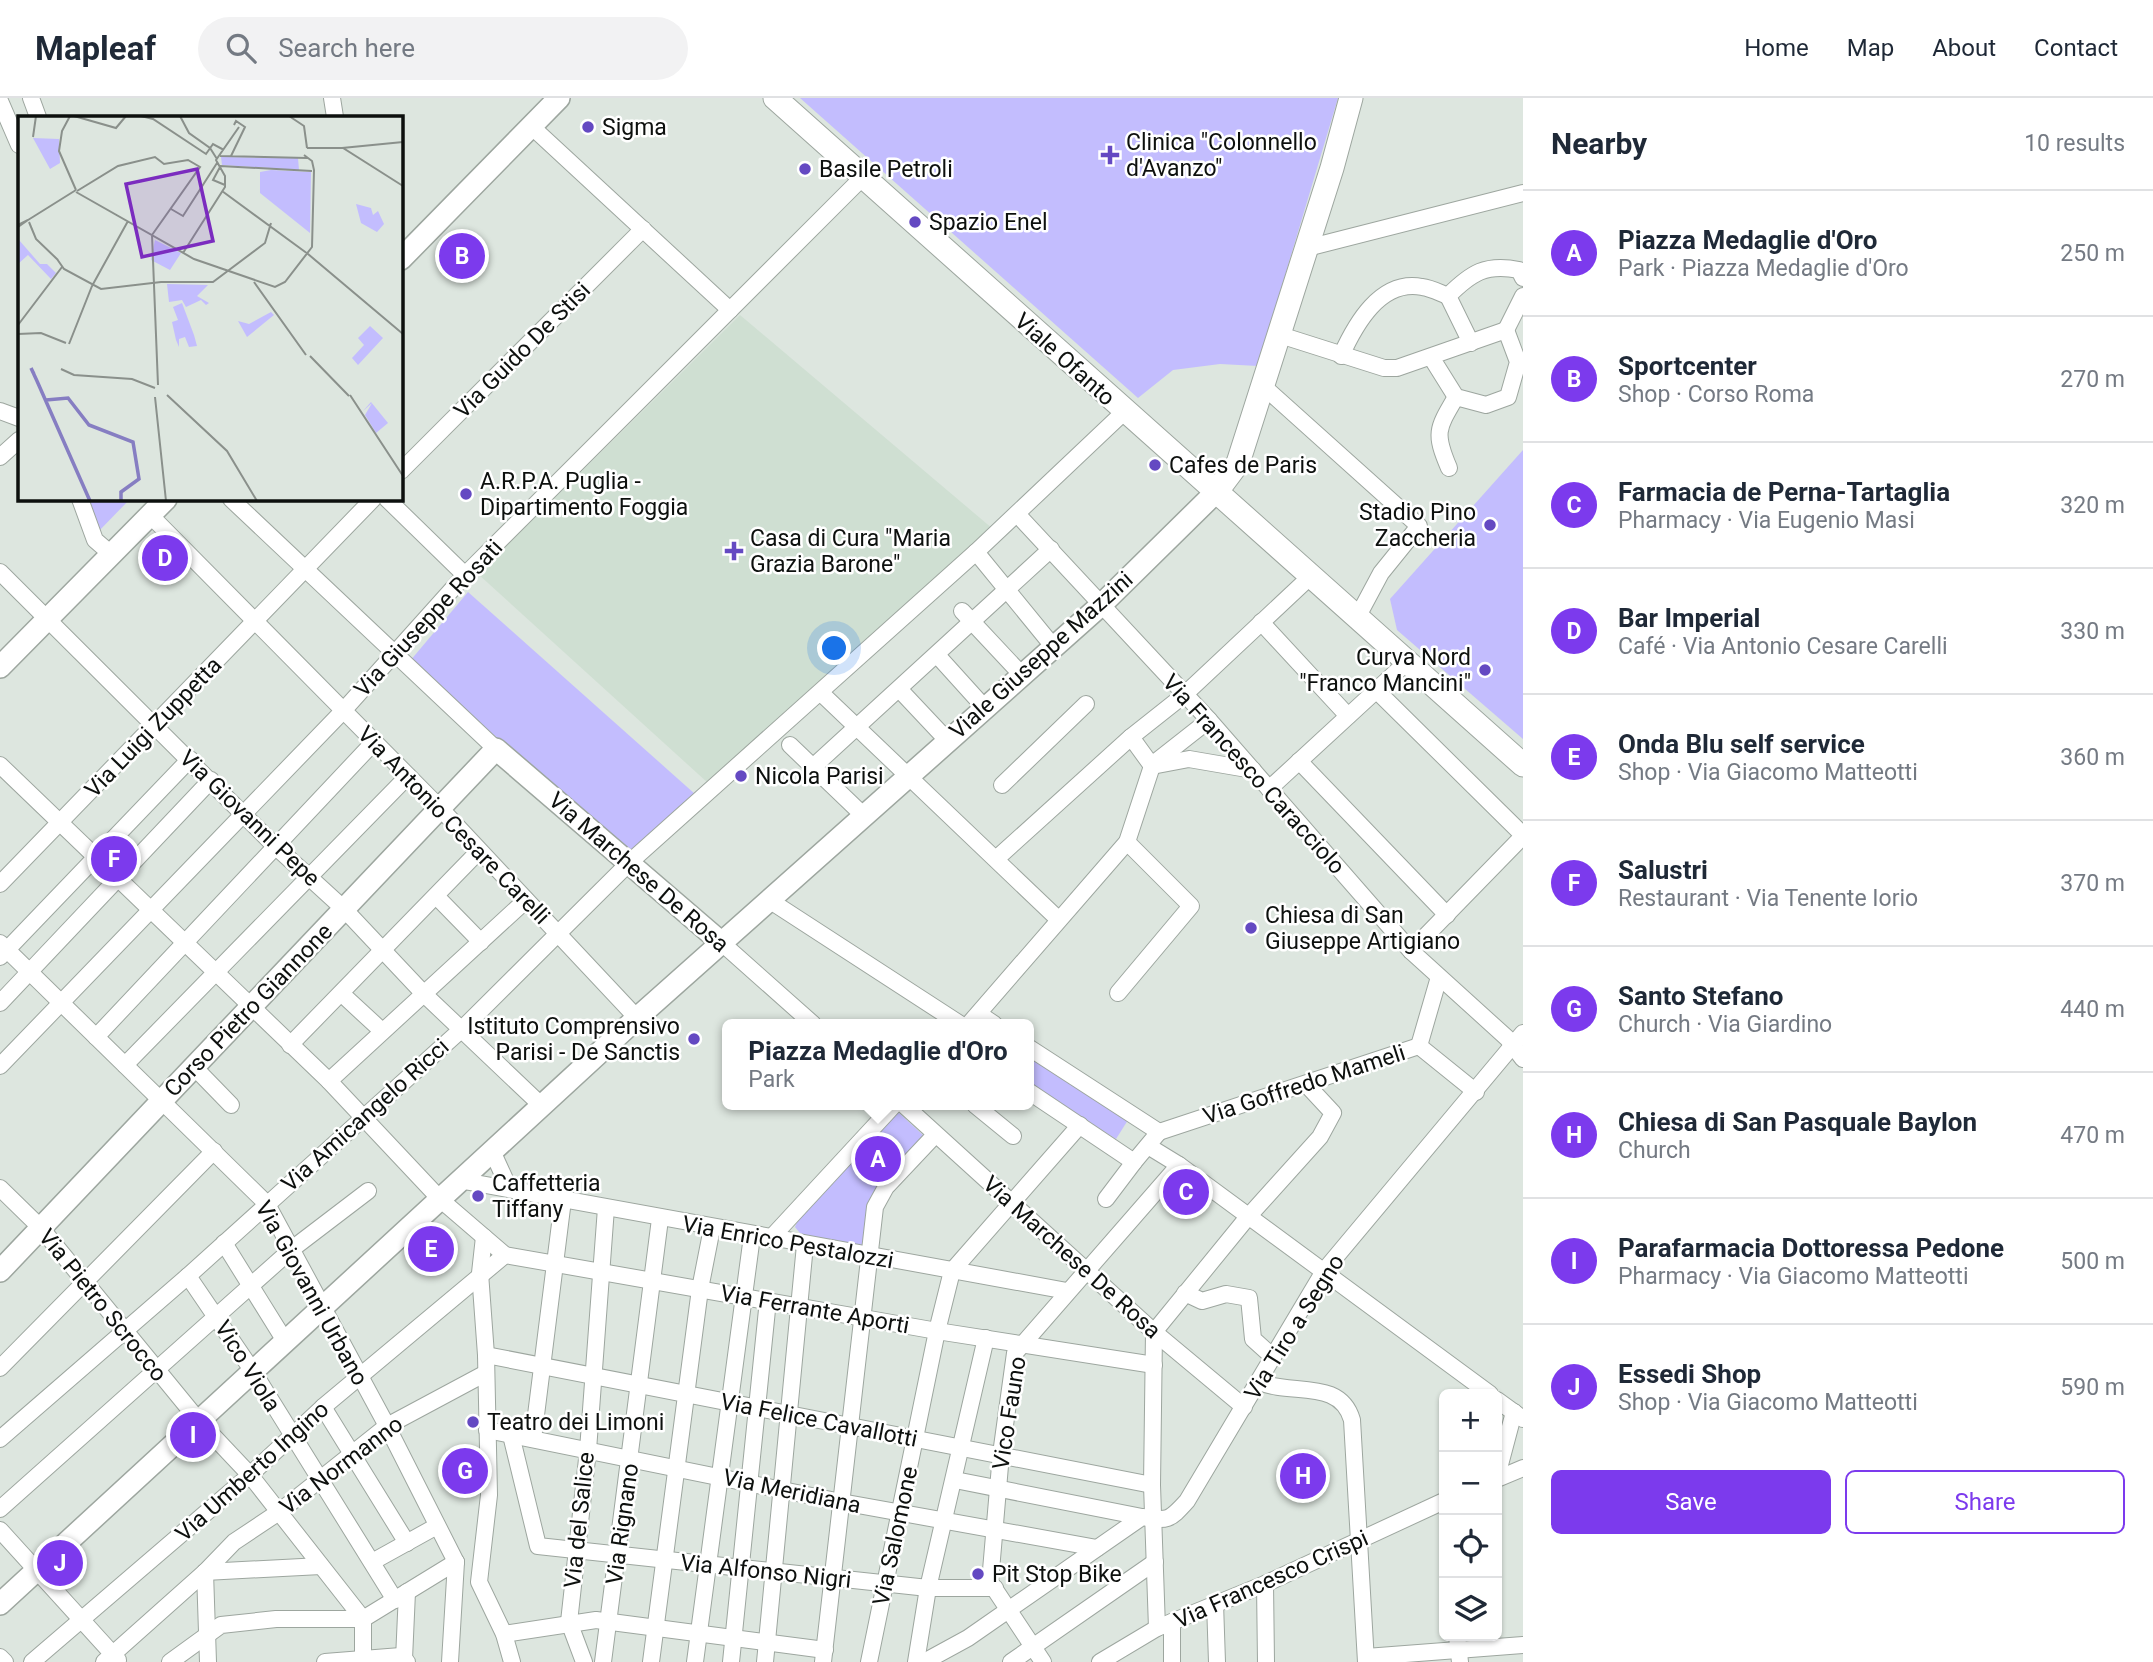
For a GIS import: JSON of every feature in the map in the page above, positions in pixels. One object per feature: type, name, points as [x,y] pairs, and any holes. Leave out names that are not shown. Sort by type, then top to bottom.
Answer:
[{"type":"main road","name":"Viale Ofanto","points":[[775,98],[1523,765]]},
{"type":"main road","points":[[1217,491],[1238,463],[1307,248],[1351,98]]},
{"type":"street","points":[[31,98],[38,116]]},
{"type":"street","points":[[332,98],[335,116]]},
{"type":"street","points":[[402,257],[559,98]]},
{"type":"street","points":[[0,101],[18,143]]},
{"type":"street","points":[[531,126],[730,310]]},
{"type":"street","name":"Via Giuseppe Rosati","points":[[0,1066],[343,711],[465,575],[863,177]]},
{"type":"street","points":[[1307,248],[1523,193]]},
{"type":"street","name":"Via Guido De Stisi","points":[[402,470],[643,229]]},
{"type":"street","points":[[1448,296],[1467,277],[1497,265],[1519,270],[1523,278]]},
{"type":"street","points":[[1341,356],[1356,323],[1369,307],[1397,290],[1420,286],[1448,296],[1471,342]]},
{"type":"street","points":[[1280,335],[1341,356],[1384,368],[1397,368],[1506,330],[1523,296]]},
{"type":"street","points":[[1431,357],[1456,397],[1486,405],[1508,397],[1518,362],[1506,330]]},
{"type":"street","points":[[1263,386],[1419,526],[1381,573],[1358,616]]},
{"type":"street","points":[[1448,468],[1437,442],[1442,420],[1456,397]]},
{"type":"street","points":[[0,411],[18,418]]},
{"type":"street","name":"Via Amicangelo Ricci","points":[[0,1439],[188,1276],[462,1029],[630,862],[821,694],[1124,412]]},
{"type":"street","points":[[0,457],[18,441]]},
{"type":"street","name":"Viale Giuseppe Mazzini","points":[[0,1604],[254,1373],[322,1307],[464,1181],[637,1018],[723,944],[1052,645],[1100,606],[1217,491]]},
{"type":"street","points":[[80,500],[95,540],[110,553]]},
{"type":"street","points":[[0,667],[165,500]]},
{"type":"street","points":[[232,500],[496,749]]},
{"type":"street","points":[[305,569],[372,500]]},
{"type":"street","points":[[388,500],[465,575]]},
{"type":"street","name":"Via Francesco Caracciolo","points":[[1017,514],[1209,720],[1411,951],[1439,977],[1518,1039],[1523,1059]]},
{"type":"street","name":"Via Antonio Cesare Carelli","points":[[150,515],[440,808],[637,1018]]},
{"type":"street","points":[[813,767],[937,655],[967,616],[1007,589],[1051,549]]},
{"type":"street","points":[[976,552],[1052,645]]},
{"type":"street","name":"Via Luigi Zuppetta","points":[[0,884],[305,569]]},
{"type":"street","name":"Via Giovanni Pepe","points":[[0,572],[190,759],[243,815],[344,909],[425,995],[542,1106]]},
{"type":"street","points":[[996,859],[1131,737],[1184,695],[1312,575]]},
{"type":"street","points":[[967,616],[1021,674]]},
{"type":"street","points":[[1261,622],[1348,716]]},
{"type":"street","points":[[937,655],[984,707]]},
{"type":"street","points":[[1269,789],[1407,662]]},
{"type":"street","points":[[899,689],[947,740]]},
{"type":"street","points":[[1376,690],[1523,836],[1411,951]]},
{"type":"street","points":[[821,694],[1058,919]]},
{"type":"street","points":[[1002,785],[1086,704]]},
{"type":"street","points":[[974,1019],[1127,842],[1152,766],[1209,720]]},
{"type":"street","points":[[1131,737],[1152,766]]},
{"type":"street","points":[[96,1037],[274,845],[374,742]]},
{"type":"street","points":[[790,745],[863,815]]},
{"type":"street","name":"Corso Pietro Giannone","points":[[0,1271],[496,749]]},
{"type":"street","name":"Via Marchese De Rosa","points":[[496,749],[630,862],[807,1019]]},
{"type":"street","points":[[3,950],[190,759]]},
{"type":"street","points":[[1152,766],[1189,759],[1253,770]]},
{"type":"street","points":[[1300,761],[1447,915]]},
{"type":"street","points":[[0,765],[248,1007],[329,1081],[442,1200],[505,1255]]},
{"type":"street","points":[[125,1065],[308,874],[408,776]]},
{"type":"street","points":[[0,1003],[211,780]]},
{"type":"street","points":[[1118,993],[1191,905],[1127,842]]},
{"type":"street","points":[[290,1045],[479,851]]},
{"type":"street","points":[[437,897],[481,942]]},
{"type":"street","points":[[329,1081],[526,900]]},
{"type":"street","points":[[769,900],[952,1019]]},
{"type":"street","name":"Via Giovanni Urbano","points":[[3,950],[61,1002],[267,1204],[387,1426],[456,1563]]},
{"type":"street","points":[[1419,1046],[1439,977]]},
{"type":"street","points":[[341,995],[382,1031]]},
{"type":"street","name":"Via Tiro a Segno","points":[[1147,1518],[1165,1521],[1186,1502],[1324,1271],[1518,1039]]},
{"type":"street","name":"Via Goffredo Mameli","points":[[1159,1132],[1419,1046],[1476,1091]]},
{"type":"street","points":[[1034,1051],[1159,1132],[1106,1199]]},
{"type":"street","points":[[194,1067],[231,1105]]},
{"type":"street","points":[[1172,1662],[1147,1518],[1152,1485],[1154,1332],[1247,1218],[1320,1137],[1334,1113],[1306,1083]]},
{"type":"street","points":[[1034,1095],[1134,1162]]},
{"type":"street","points":[[770,1239],[889,1110]]},
{"type":"street","name":"Via Marchese De Rosa","points":[[909,1110],[934,1135],[1013,1201],[1154,1332],[1244,1407]]},
{"type":"street","points":[[981,1110],[1013,1136]]},
{"type":"street","name":"Via Salomone","points":[[869,1662],[937,1331],[952,1271],[1080,1125]]},
{"type":"street","points":[[504,1634],[569,1622],[602,1621],[767,1643],[824,1656],[875,1207],[886,1187],[934,1135]]},
{"type":"street","points":[[1148,1146],[1179,1165],[1247,1218],[1324,1271],[1483,1389]]},
{"type":"street","points":[[0,1368],[214,1151]]},
{"type":"street","points":[[493,1153],[509,1188]]},
{"type":"street","name":"Vico Fauno","points":[[1043,1662],[1031,1648],[1010,1609],[990,1582],[1000,1454],[1015,1353],[1066,1291],[1179,1165]]},
{"type":"street","name":"Via Enrico Pestalozzi","points":[[464,1181],[752,1236],[1066,1291]]},
{"type":"street","name":"Via Pietro Scrocco","points":[[0,1188],[41,1228],[199,1421],[250,1475],[363,1619]]},
{"type":"street","points":[[0,1509],[292,1250],[368,1191]]},
{"type":"street","points":[[533,1438],[563,1200]]},
{"type":"street","name":"Via del Salice","points":[[584,1662],[569,1622],[588,1450],[591,1376],[606,1208]]},
{"type":"street","name":"Via Rignano","points":[[603,1662],[602,1621],[618,1555],[660,1219]]},
{"type":"street","points":[[651,1662],[700,1289],[712,1228]]},
{"type":"street","points":[[695,1662],[752,1236]]},
{"type":"street","points":[[480,1582],[486,1545],[489,1495],[486,1354],[480,1273],[484,1237]]},
{"type":"street","points":[[224,1243],[285,1341]]},
{"type":"street","points":[[765,1662],[805,1245]]},
{"type":"street","name":"Via Ferrante Aporti","points":[[505,1255],[937,1331],[1021,1344],[1154,1359]]},
{"type":"street","name":"Via Umberto Ingino","points":[[32,1662],[250,1475],[323,1407],[480,1273],[505,1255]]},
{"type":"street","name":"Vico Viola","points":[[188,1276],[254,1373],[372,1562],[401,1596]]},
{"type":"street","points":[[1185,1293],[1202,1301],[1226,1294],[1249,1298],[1254,1339],[1273,1357]]},
{"type":"street","points":[[731,1662],[747,1482],[768,1300]]},
{"type":"street","points":[[916,1662],[928,1588],[986,1338]]},
{"type":"street","name":"Via Felice Cavallotti","points":[[486,1354],[1152,1485]]},
{"type":"street","name":"Via Normanno","points":[[112,1659],[205,1572],[233,1542],[279,1512],[387,1426],[486,1373]]},
{"type":"street","points":[[1260,1382],[1275,1389],[1318,1389],[1343,1402],[1348,1408],[1352,1420],[1366,1660],[1458,1649],[1523,1645]]},
{"type":"street","points":[[1502,1404],[1518,1416],[1502,1462]]},
{"type":"street","points":[[323,1407],[407,1543]]},
{"type":"street","name":"Via Meridiana","points":[[487,1430],[841,1502],[1097,1548]]},
{"type":"street","name":"Via Alfonso Nigri","points":[[511,1435],[538,1546],[884,1584],[928,1588],[995,1588]]},
{"type":"street","points":[[1502,1475],[1523,1468]]},
{"type":"street","points":[[955,1480],[1147,1518]]},
{"type":"street","name":"Via Francesco Crispi","points":[[1100,1662],[1164,1625],[1265,1584],[1439,1503]]},
{"type":"street","points":[[925,1662],[1147,1518]]},
{"type":"street","points":[[372,1562],[437,1526]]},
{"type":"street","points":[[0,1530],[82,1620],[112,1659]]},
{"type":"street","points":[[1011,1662],[1155,1562]]},
{"type":"street","points":[[450,1662],[456,1563]]},
{"type":"street","points":[[170,1662],[221,1625],[262,1621],[363,1619],[456,1563],[471,1567],[480,1582],[504,1634],[512,1662]]},
{"type":"street","points":[[208,1662],[202,1637],[205,1572],[321,1566]]},
{"type":"street","points":[[1265,1584],[1266,1662]]},
{"type":"street","points":[[325,1662],[406,1660],[401,1596]]},
{"type":"street","points":[[1215,1603],[1217,1662]]},
{"type":"street","points":[[363,1619],[363,1660]]},
{"type":"street","points":[[1133,1643],[1133,1662]]},
{"type":"street","points":[[0,1657],[5,1662]]},
{"type":"shaded area","points":[[800,98],[1338,98],[1258,366],[1220,364],[1173,370],[1138,398]]},
{"type":"shaded area","name":"Casa di Cura \"Maria Grazia Barone\"","points":[[740,315],[993,529],[708,783],[478,574]]},
{"type":"shaded area","name":"Stadio Pino Zaccheria","points":[[1523,450],[1523,739],[1397,630],[1390,599]]},
{"type":"shaded area","points":[[84,500],[129,500],[96,534]]},
{"type":"shaded area","points":[[468,592],[695,794],[631,856],[410,661]]},
{"type":"shaded area","points":[[1034,1058],[1128,1120],[1116,1139],[1034,1088]]},
{"type":"shaded area","points":[[898,1112],[924,1136],[881,1183],[861,1248],[804,1238],[795,1227],[798,1220]]},
{"type":"place","name":"Sigma","points":[[588,127]]},
{"type":"place","name":"Clinica \"Colonnello d'Avanzo\"","points":[[1110,155]]},
{"type":"place","name":"Basile Petroli","points":[[805,169]]},
{"type":"place","name":"Spazio Enel","points":[[915,222]]},
{"type":"place","name":"Sportcenter","points":[[462,256]]},
{"type":"place","name":"Cafes de Paris","points":[[1155,465]]},
{"type":"place","name":"A.R.P.A. Puglia - Dipartimento Foggia","points":[[466,494]]},
{"type":"place","name":"Stadio Pino Zaccheria","points":[[1490,525]]},
{"type":"place","name":"Casa di Cura \"Maria Grazia Barone\"","points":[[734,551]]},
{"type":"place","name":"Bar Imperial","points":[[165,558]]},
{"type":"place","name":"Curva Nord \"Franco Mancini\"","points":[[1485,670]]},
{"type":"place","name":"Nicola Parisi","points":[[741,776]]},
{"type":"place","name":"Salustri","points":[[114,859]]},
{"type":"place","name":"Chiesa di San Giuseppe Artigiano","points":[[1251,928]]},
{"type":"place","name":"Istituto Comprensivo Parisi - De Sanctis","points":[[694,1039]]},
{"type":"place","name":"Piazza Medaglie d'Oro","points":[[878,1159]]},
{"type":"place","name":"Farmacia de Perna-Tartaglia","points":[[1186,1192]]},
{"type":"place","name":"Caffetteria Tiffany","points":[[478,1196]]},
{"type":"place","name":"Onda Blu self service","points":[[431,1249]]},
{"type":"place","name":"Teatro dei Limoni","points":[[473,1422]]},
{"type":"place","name":"Parafarmacia Dottoressa Pedone","points":[[193,1435]]},
{"type":"place","name":"Santo Stefano","points":[[465,1471]]},
{"type":"place","name":"Chiesa di San Pasquale Baylon","points":[[1303,1476]]},
{"type":"place","name":"Essedi Shop","points":[[60,1563]]},
{"type":"place","name":"Pit Stop Bike","points":[[978,1574]]}]
